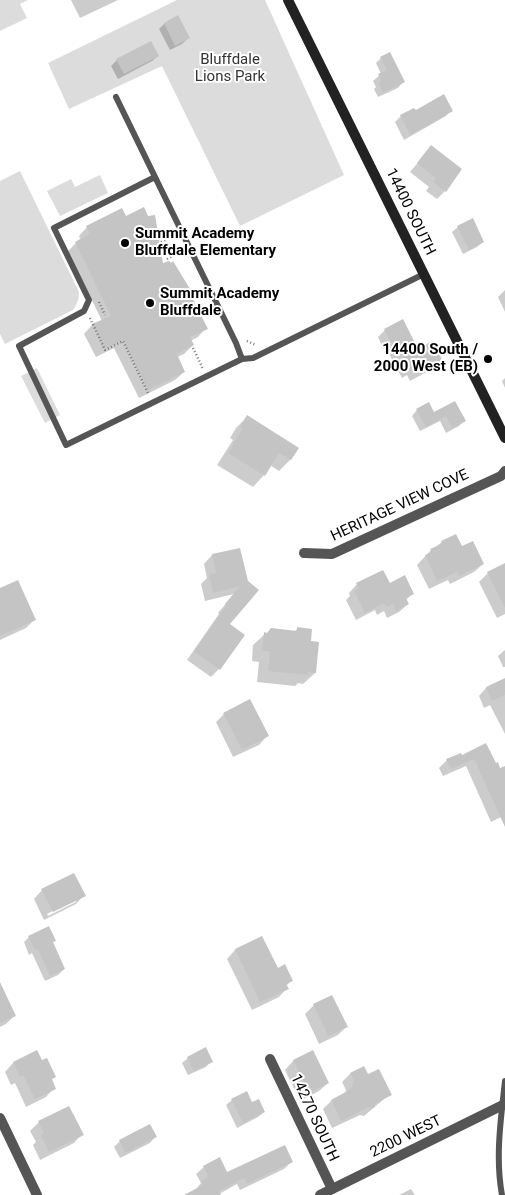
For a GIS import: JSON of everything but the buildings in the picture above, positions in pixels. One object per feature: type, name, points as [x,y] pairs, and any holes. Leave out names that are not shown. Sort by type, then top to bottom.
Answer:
[{"type":"main road","name":"14400 SOUTH","points":[[288,0],[505,438]]},
{"type":"street","name":"HERITAGE VIEW COVE","points":[[304,554],[332,554],[501,476],[505,472]]},
{"type":"street","name":"14270 SOUTH","points":[[270,1059],[332,1189]]},
{"type":"street","name":"2200 WEST","points":[[320,1195],[504,1105]]},
{"type":"street","points":[[0,1118],[38,1195]]},
{"type":"lane","points":[[116,97],[236,343],[242,359]]},
{"type":"lane","points":[[155,177],[54,228],[89,300],[84,310],[19,346],[66,445],[242,359],[253,358],[424,274]]},
{"type":"lane","points":[[502,1195],[498,1177],[505,1081]]},
{"type":"path","points":[[161,242],[173,236],[169,228]]},
{"type":"path","points":[[167,259],[181,252],[177,244]]},
{"type":"path","points":[[96,296],[105,315]]},
{"type":"path","points":[[97,308],[98,301]]},
{"type":"path","points":[[95,313],[89,317],[105,350],[123,341],[150,396],[142,400]]},
{"type":"path","points":[[193,348],[204,370],[210,367]]},
{"type":"green space","points":[[0,0],[28,0],[20,4],[27,18],[0,31]]},
{"type":"green space","name":"Bluffdale Lions Park","points":[[177,0],[265,0],[344,175],[240,226],[162,66],[69,109],[48,63]]},
{"type":"green space","points":[[20,171],[79,295],[73,310],[5,344],[0,334],[0,181]]},
{"type":"green space","points":[[100,175],[108,193],[60,216],[47,191],[71,179],[75,187]]},
{"type":"green space","points":[[37,368],[60,415],[45,423],[21,376]]},
{"type":"place","name":"Summit Academy Bluffdale Elementary","points":[[125,243]]},
{"type":"place","name":"Summit Academy Bluffdale","points":[[150,303]]},
{"type":"place","name":"14400 South / 2000 West (EB)","points":[[488,359]]}]
